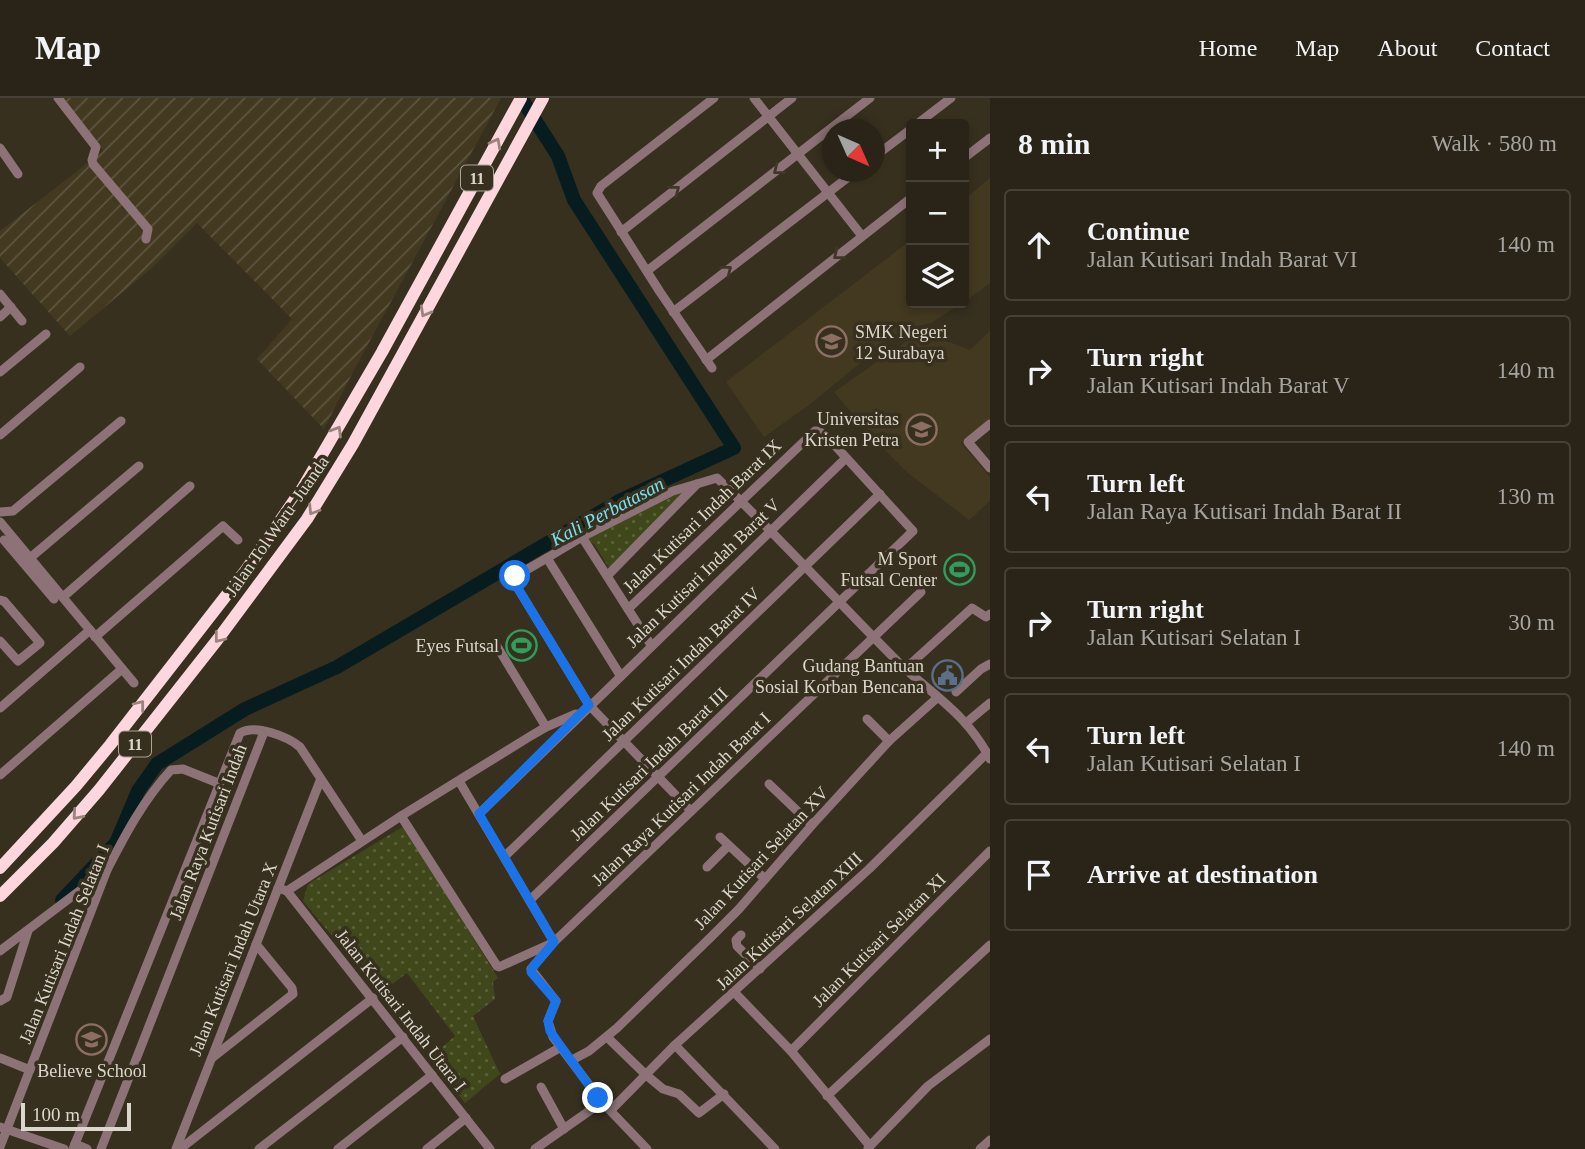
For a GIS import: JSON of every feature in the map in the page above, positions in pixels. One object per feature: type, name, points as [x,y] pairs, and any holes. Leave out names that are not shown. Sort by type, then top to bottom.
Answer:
[{"type":"highway","name":"Jalan Tol Waru–Juanda","points":[[0,868],[76,786],[246,570],[302,489],[344,419],[521,98]]},
{"type":"highway","name":"Jalan Tol Waru–Juanda","points":[[0,896],[53,843],[99,790],[307,519],[331,481],[543,98]]},
{"type":"street","points":[[58,98],[96,147],[93,164],[148,229],[146,239]]},
{"type":"street","points":[[714,98],[601,186],[598,195],[709,364],[906,202]]},
{"type":"street","points":[[754,98],[862,236]]},
{"type":"street","points":[[621,232],[792,98]]},
{"type":"street","points":[[647,271],[870,98]]},
{"type":"street","points":[[924,119],[951,98]]},
{"type":"street","points":[[885,149],[906,133]]},
{"type":"street","points":[[969,154],[990,138]]},
{"type":"street","points":[[0,149],[18,174]]},
{"type":"street","points":[[673,312],[842,182]]},
{"type":"street","points":[[0,294],[22,321]]},
{"type":"street","points":[[0,317],[11,307]]},
{"type":"street","points":[[0,372],[46,334]]},
{"type":"street","points":[[0,435],[80,367]]},
{"type":"street","points":[[5,539],[13,511],[121,421]]},
{"type":"street","points":[[990,424],[968,442],[990,468]]},
{"type":"street","name":"Jalan Kutisari Indah Barat IX","points":[[628,609],[815,431],[823,433],[880,494],[911,528],[911,534]]},
{"type":"street","name":"Jalan Kutisari Indah Barat V","points":[[479,814],[581,712],[846,458]]},
{"type":"street","points":[[30,558],[139,466]]},
{"type":"street","points":[[691,811],[589,705],[514,582],[515,576],[637,508],[716,477],[897,662],[948,697],[988,756]]},
{"type":"street","points":[[607,576],[698,482]]},
{"type":"street","points":[[58,598],[190,486]]},
{"type":"street","name":"Jalan Kutisari Indah Barat IV","points":[[504,857],[880,494]]},
{"type":"street","points":[[0,512],[13,511]]},
{"type":"street","points":[[1,525],[5,539],[93,633],[134,683]]},
{"type":"street","points":[[0,708],[223,526],[238,540]]},
{"type":"street","name":"Jalan Kutisari Indah Barat III","points":[[530,900],[911,534]]},
{"type":"street","points":[[582,537],[651,645]]},
{"type":"street","points":[[5,539],[30,558],[58,598]]},
{"type":"street","points":[[547,558],[620,675]]},
{"type":"street","name":"Jalan Raya Kutisari Indah Barat I","points":[[554,942],[921,592]]},
{"type":"street","points":[[0,600],[4,601],[40,643],[18,661],[0,641]]},
{"type":"street","points":[[905,669],[972,608],[986,617],[990,614]]},
{"type":"street","points":[[495,642],[546,727]]},
{"type":"street","name":"Jalan Kutisari Selatan XV","points":[[572,1060],[607,1037],[720,928],[889,741],[990,664]]},
{"type":"street","points":[[0,775],[122,669]]},
{"type":"street","points":[[966,723],[990,703]]},
{"type":"street","name":"Jalan Kutisari Indah Barat V","points":[[283,890],[546,727],[581,712]]},
{"type":"street","points":[[867,719],[889,741]]},
{"type":"street","name":"Jalan Raya Kutisari Indah","points":[[74,1147],[240,733],[245,730],[264,732],[100,1149]]},
{"type":"street","points":[[264,732],[293,742],[305,754],[320,781],[362,841]]},
{"type":"street","name":"Jalan Kutisari Selatan XIII","points":[[611,1110],[675,1045],[735,993],[988,756]]},
{"type":"street","name":"Jalan Kutisari Indah Selatan I","points":[[0,1147],[4,1128],[30,1070],[107,870],[147,800],[172,770],[183,769],[218,783]]},
{"type":"street","points":[[459,780],[554,942]]},
{"type":"street","name":"Jalan Kutisari Indah Utara X","points":[[178,1149],[256,944],[283,890],[320,781]]},
{"type":"street","points":[[769,784],[812,825]]},
{"type":"street","points":[[401,816],[499,967],[554,942]]},
{"type":"street","points":[[720,837],[765,879]]},
{"type":"street","points":[[706,867],[728,846]]},
{"type":"street","name":"Jalan Kutisari Selatan XI","points":[[791,1051],[990,851]]},
{"type":"street","points":[[0,951],[107,870]]},
{"type":"street","name":"Jalan Kutisari Indah Utara I","points":[[283,890],[373,998],[490,1149]]},
{"type":"street","points":[[0,1001],[8,997],[28,930]]},
{"type":"street","points":[[741,935],[736,940],[737,946],[760,969]]},
{"type":"street","points":[[554,942],[531,970],[556,1001],[549,1026],[553,1037],[602,1102],[647,1149]]},
{"type":"street","points":[[211,1059],[294,992],[256,944]]},
{"type":"street","points":[[827,1096],[990,944]]},
{"type":"street","points":[[735,993],[791,1051],[869,1148],[928,1086],[990,1039]]},
{"type":"street","points":[[178,1149],[373,998]]},
{"type":"street","points":[[259,1149],[403,1037]]},
{"type":"street","points":[[607,1037],[645,1074],[663,1089],[679,1094],[699,1114],[724,1094]]},
{"type":"street","points":[[675,1045],[775,1149]]},
{"type":"street","points":[[505,1079],[561,1046]]},
{"type":"street","points":[[0,1058],[30,1070]]},
{"type":"street","points":[[338,1149],[432,1075]]},
{"type":"street","points":[[541,1087],[564,1129]]},
{"type":"street","points":[[535,1149],[602,1102]]},
{"type":"street","points":[[426,1149],[466,1118]]},
{"type":"street","points":[[4,1128],[64,1149]]},
{"type":"street","points":[[980,1149],[990,1140]]},
{"type":"street","points":[[74,1147],[87,1149]]},
{"type":"shaded area","points":[[62,98],[501,98],[324,429],[257,359],[292,319],[197,223],[154,266],[70,336],[0,258],[0,231],[103,151]]},
{"type":"shaded area","name":"SMK Negeri 12 Surabaya","points":[[990,178],[990,283],[969,298],[969,245],[969,196]]},
{"type":"shaded area","name":"SMK Negeri 12 Surabaya","points":[[906,244],[906,308],[954,308],[931,323],[913,327],[892,337],[809,405],[764,437],[726,382]]},
{"type":"shaded area","name":"Universitas Kristen Petra","points":[[990,331],[990,420],[961,443],[990,477],[990,501],[969,520],[908,473],[873,438],[834,392],[914,336],[939,338],[970,350]]},
{"type":"green space","points":[[686,490],[611,571],[595,545],[587,539]]},
{"type":"green space","points":[[404,826],[498,978],[493,982],[495,999],[473,1016],[500,1074],[465,1103],[430,1058],[455,1036],[407,973],[380,993],[303,901],[308,884]]},
{"type":"waterway","name":"Kali Perbatasan","points":[[62,900],[116,843],[138,791],[157,764],[245,709],[337,667],[621,500],[734,448],[574,200],[558,156],[521,98]]},
{"type":"place","name":"SMK Negeri 12 Surabaya","points":[[832,342]]},
{"type":"place","name":"Universitas Kristen Petra","points":[[922,429]]},
{"type":"place","name":"M Sport Futsal Center","points":[[960,569]]},
{"type":"place","name":"Eyes Futsal","points":[[522,646]]},
{"type":"place","name":"Gudang Bantuan Sosial Korban Bencana","points":[[947,676]]},
{"type":"place","name":"Believe School","points":[[92,1040]]},
{"type":"route","points":[[515,576],[514,582],[589,705],[479,814],[554,942],[531,972],[556,1001],[548,1021],[553,1037],[598,1098]]}]
